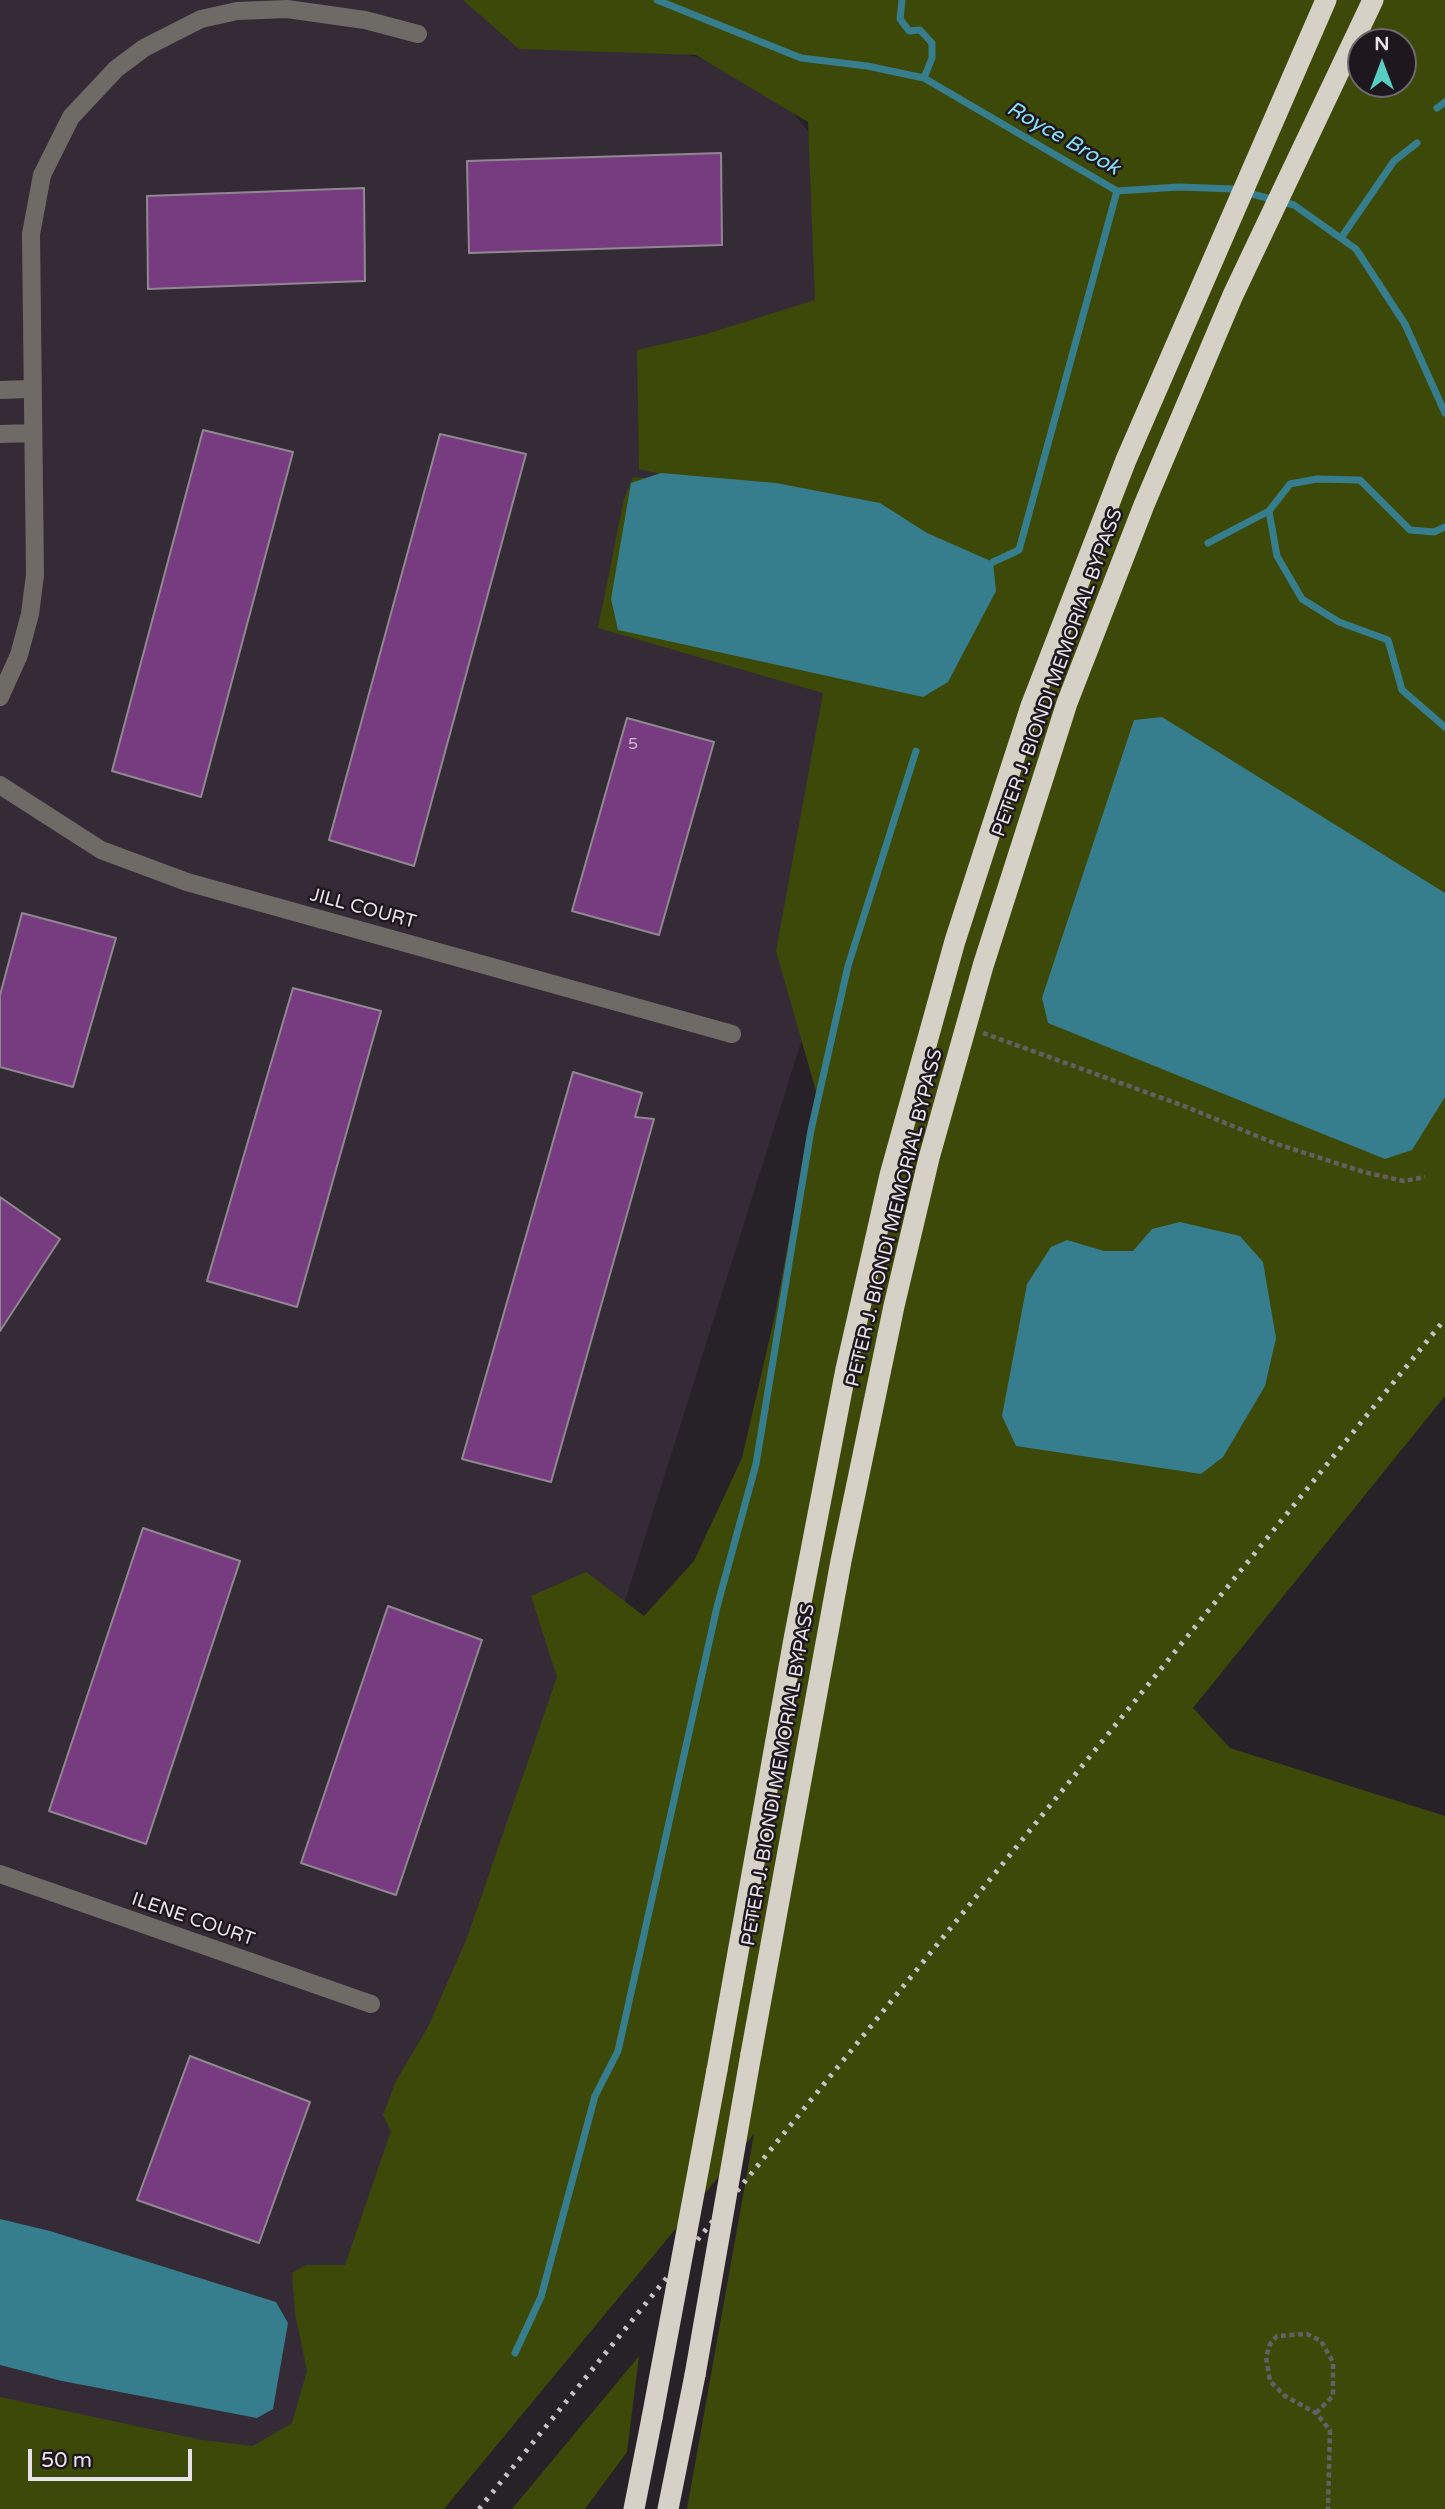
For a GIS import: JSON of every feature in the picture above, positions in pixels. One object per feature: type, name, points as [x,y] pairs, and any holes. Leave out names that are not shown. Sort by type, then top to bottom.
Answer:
[{"type":"highway","name":"PETER J. BIONDI MEMORIAL BYPASS","points":[[635,2509],[841,1395],[890,1175],[922,1058],[955,941],[1031,706],[1126,460],[1326,0]]},
{"type":"highway","name":"PETER J. BIONDI MEMORIAL BYPASS","points":[[668,2509],[695,2375],[841,1561],[894,1306],[929,1158],[1022,835],[1068,703],[1144,505],[1233,295],[1373,0]]},
{"type":"street","points":[[0,697],[19,655],[30,614],[36,521],[31,234],[42,175],[71,117],[116,69],[144,48],[201,19],[237,11],[287,9],[365,20],[418,34]]},
{"type":"street","points":[[0,390],[32,389]]},
{"type":"street","points":[[0,434],[33,433]]},
{"type":"street","name":"JILL COURT","points":[[0,785],[101,850],[175,878],[732,1034]]},
{"type":"street","name":"ILENE COURT","points":[[0,1874],[371,2004]]},
{"type":"path","points":[[1008,1041],[1274,1143],[1351,1168],[1404,1181],[1425,1177]]},
{"type":"path","points":[[1316,2413],[1333,2396],[1334,2362],[1321,2341],[1307,2334],[1277,2336],[1270,2344],[1266,2357],[1270,2381],[1285,2396],[1316,2413],[1329,2430],[1328,2509]]},
{"type":"shaded area","points":[[0,0],[487,0],[501,11],[760,72],[818,143],[900,728],[339,2509],[0,2509]]},
{"type":"green space","points":[[463,0],[1445,0],[1445,1396],[1193,1708],[1230,1748],[1445,1816],[1445,2509],[687,2509],[754,2134],[444,2509],[0,2509],[0,2397],[202,2440],[253,2446],[292,2423],[307,2371],[295,2313],[292,2273],[306,2265],[345,2265],[391,2131],[383,2115],[396,2081],[428,2027],[467,1938],[557,1677],[531,1596],[586,1572],[644,1616],[694,1561],[742,1458],[775,1315],[816,1091],[776,951],[823,693],[598,628],[624,499],[633,477],[699,483],[639,469],[637,350],[703,335],[815,300],[808,122],[696,55],[519,49]]},
{"type":"green space","points":[[639,2356],[627,2452],[585,2509],[512,2509]]},
{"type":"water","points":[[661,473],[776,483],[880,503],[927,533],[993,562],[996,591],[948,682],[923,697],[618,630],[611,599],[631,483]]},
{"type":"water","points":[[1162,717],[1445,893],[1445,1097],[1412,1150],[1385,1159],[1048,1023],[1042,998],[1134,720]]},
{"type":"water","points":[[1180,1222],[1240,1236],[1263,1262],[1276,1338],[1265,1386],[1223,1457],[1201,1474],[1016,1446],[1002,1416],[1027,1284],[1051,1247],[1067,1240],[1104,1251],[1133,1251],[1152,1229]]},
{"type":"water","points":[[0,2219],[50,2231],[276,2302],[288,2323],[273,2409],[257,2418],[62,2381],[0,2365]]},
{"type":"building","points":[[721,153],[722,245],[469,253],[467,161]]},
{"type":"building","points":[[364,188],[365,281],[148,289],[147,196]]},
{"type":"building","points":[[203,430],[293,452],[201,797],[112,771]]},
{"type":"building","points":[[440,434],[526,454],[414,866],[329,840]]},
{"type":"building","points":[[627,718],[714,742],[659,935],[572,911]]},
{"type":"building","points":[[22,913],[116,938],[73,1087],[0,1067],[0,995]]},
{"type":"building","points":[[293,988],[381,1011],[297,1307],[207,1281]]},
{"type":"building","points":[[573,1072],[642,1093],[635,1117],[654,1119],[551,1482],[462,1459]]},
{"type":"building","points":[[0,1197],[60,1239],[0,1331]]},
{"type":"building","points":[[143,1528],[240,1561],[146,1844],[49,1811]]},
{"type":"building","points":[[388,1606],[482,1640],[396,1895],[301,1863]]},
{"type":"building","points":[[190,2056],[310,2102],[259,2243],[137,2200]]},
{"type":"waterway","name":"Royce Brook","points":[[657,0],[801,58],[867,66],[924,78],[1117,191],[1179,187],[1233,189],[1294,205],[1356,249],[1405,324],[1445,413]]},
{"type":"waterway","points":[[902,0],[900,19],[909,31],[920,30],[932,43],[932,58],[924,78]]},
{"type":"waterway","points":[[1437,108],[1445,102]]},
{"type":"waterway","points":[[1341,238],[1394,161],[1417,143]]},
{"type":"waterway","points":[[993,562],[1019,550],[1117,191]]},
{"type":"waterway","name":"Royce Brook","points":[[1445,527],[1434,532],[1410,530],[1360,480],[1317,479],[1290,484],[1269,511],[1277,556],[1302,599],[1339,622],[1388,640],[1402,690],[1445,727]]},
{"type":"waterway","points":[[1208,543],[1269,511]]},
{"type":"waterway","points":[[515,2353],[541,2297],[595,2096],[618,2051],[717,1607],[756,1464],[811,1130],[848,966],[916,751]]},
{"type":"railway","points":[[479,2509],[1445,1319]]}]
